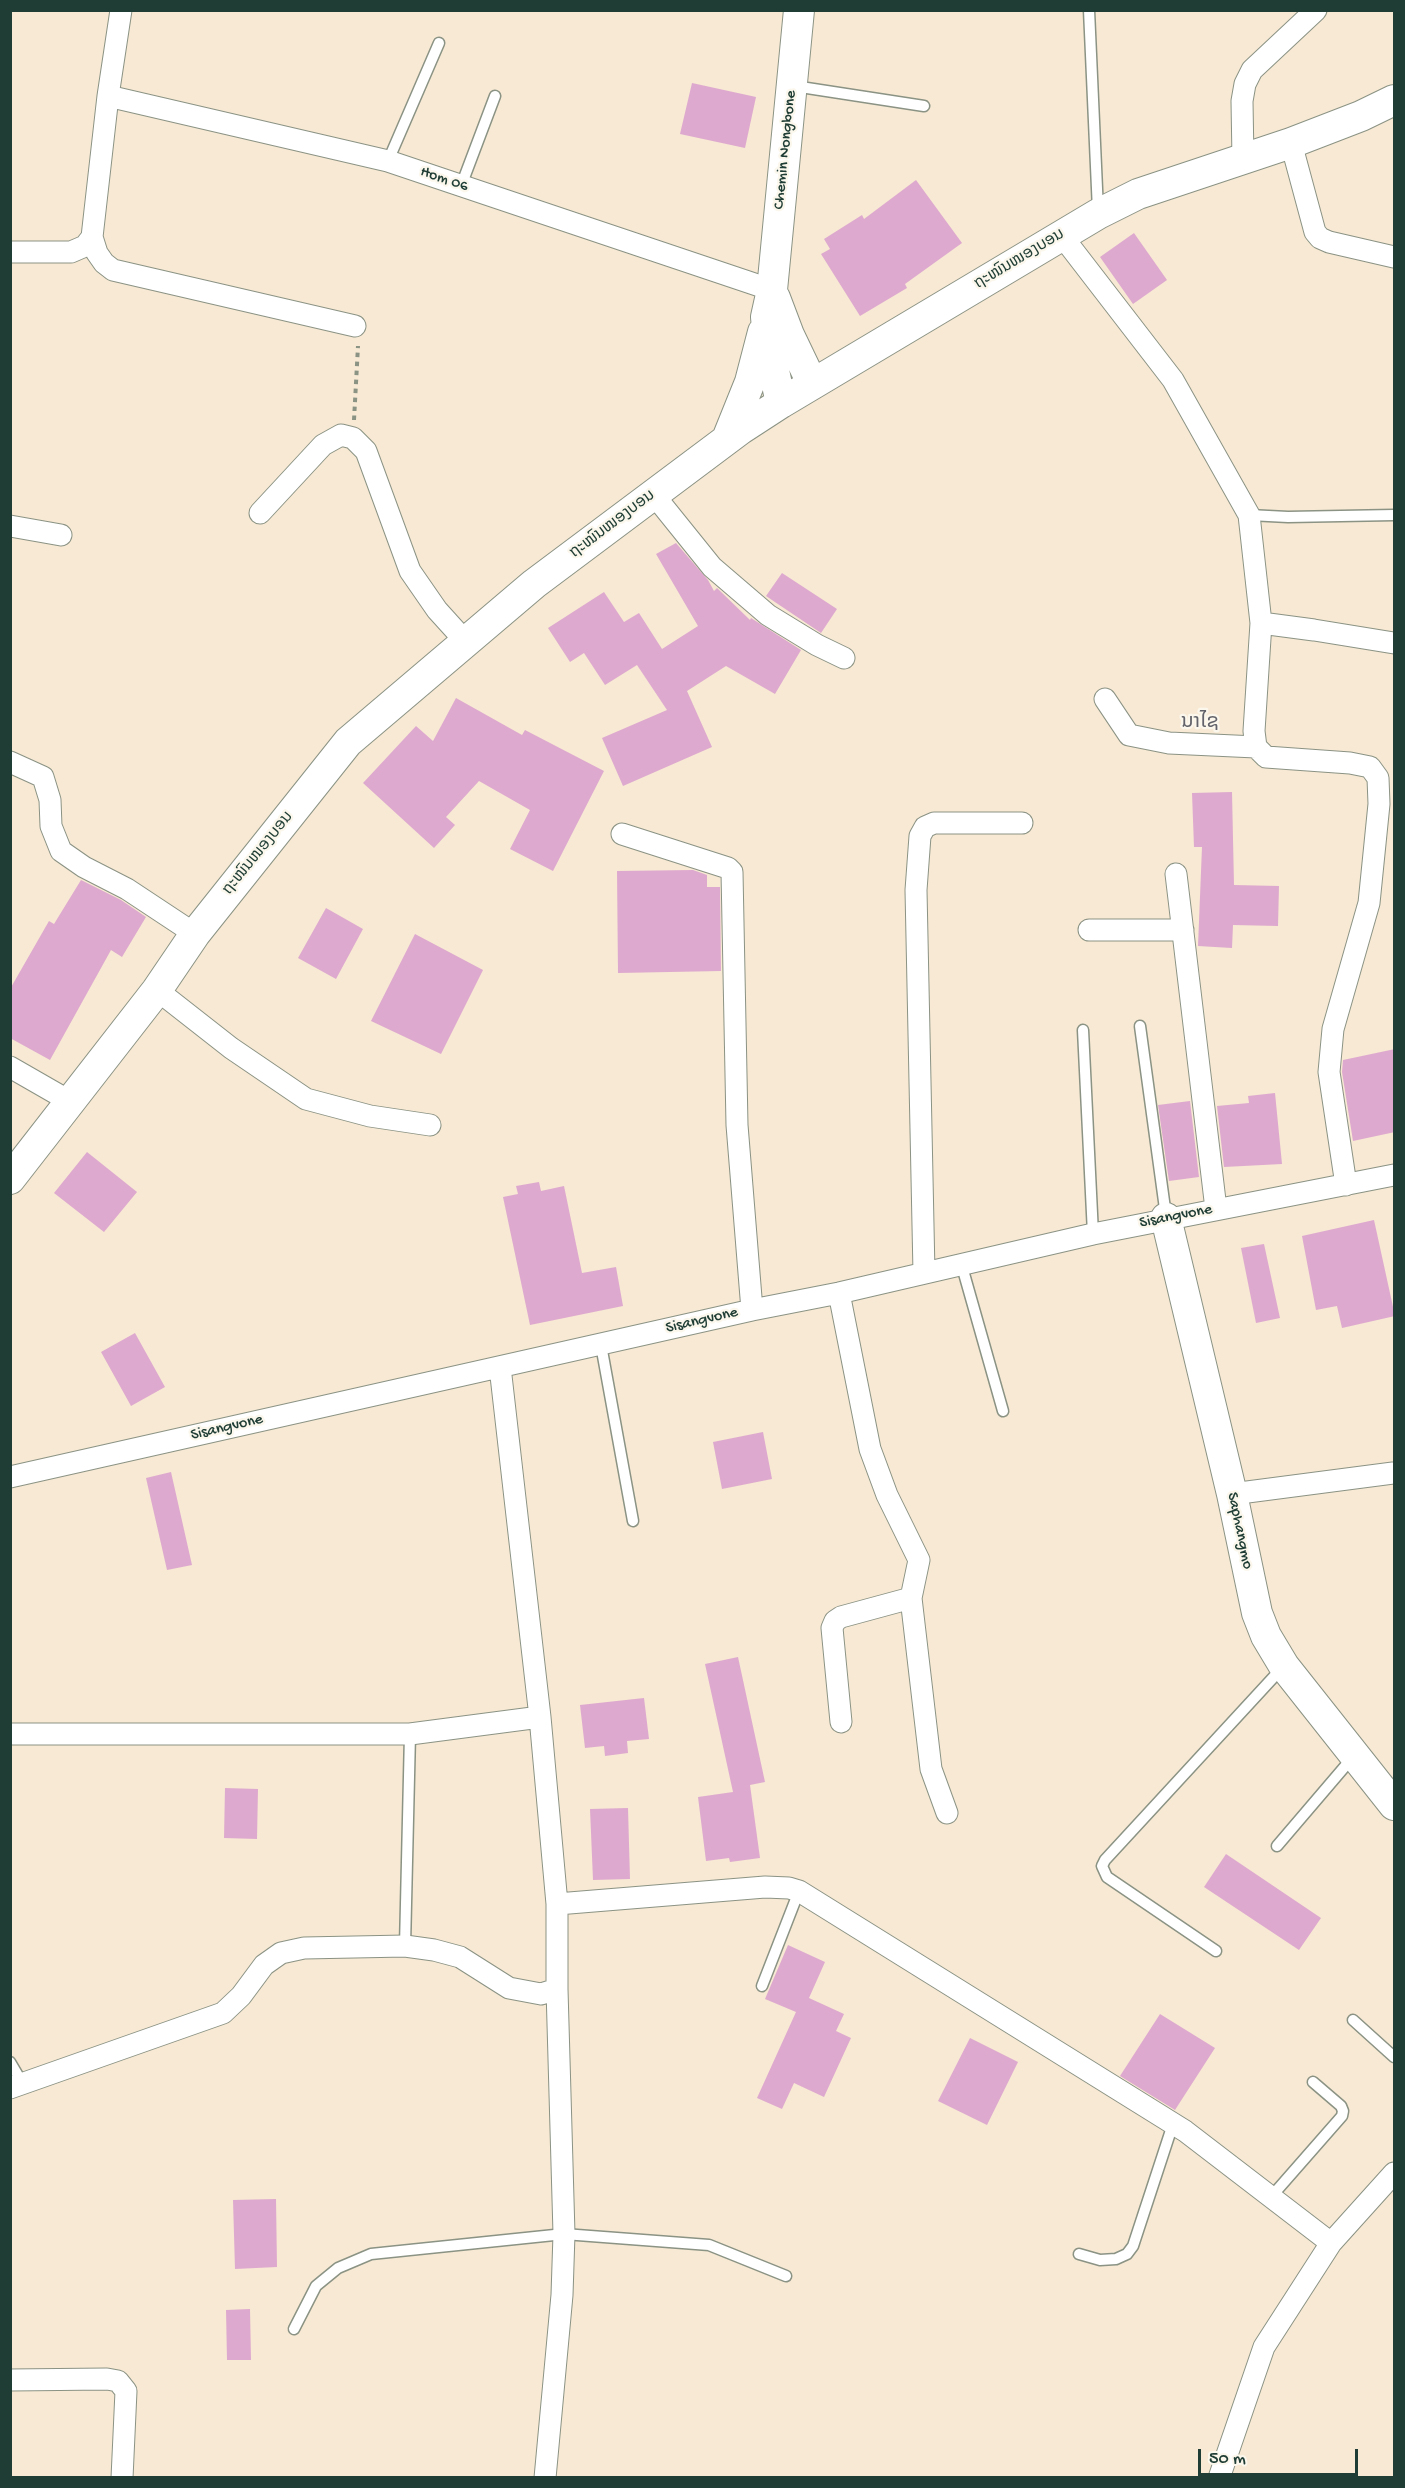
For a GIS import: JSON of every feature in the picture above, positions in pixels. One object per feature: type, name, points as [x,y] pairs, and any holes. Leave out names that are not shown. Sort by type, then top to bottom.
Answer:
[{"type":"street","points":[[121,10],[108,96],[93,237],[97,253],[104,263],[113,270],[355,326]]},
{"type":"street","name":"Chemin Nongbone","points":[[781,403],[769,348],[769,303],[799,10]]},
{"type":"street","points":[[1243,160],[1242,101],[1245,84],[1252,70],[1316,10]]},
{"type":"street","name":"Hom 06","points":[[108,96],[388,161],[461,186],[769,303]]},
{"type":"street","name":"ຖະໜົນໜອງບອນ","points":[[10,1179],[157,990],[195,934],[348,742],[534,584],[726,440],[781,403],[1098,213],[1138,194],[1291,143],[1361,116],[1395,99]]},
{"type":"street","points":[[1291,143],[1315,232],[1320,238],[1395,257]]},
{"type":"street","points":[[1062,236],[1173,380],[1249,515],[1261,623],[1254,731],[1256,747],[1266,757],[1350,763],[1370,767],[1378,778],[1380,804],[1369,903],[1333,1029],[1329,1072],[1346,1185]]},
{"type":"street","points":[[10,252],[71,252],[85,246],[93,237]]},
{"type":"street","points":[[726,440],[750,382],[769,303]]},
{"type":"street","name":"Chemin Nongbone","points":[[769,303],[789,335],[812,383]]},
{"type":"street","points":[[260,513],[322,445],[341,435],[353,438],[366,452],[382,501],[411,571],[437,610],[466,642]]},
{"type":"street","points":[[654,495],[712,567],[760,608],[817,645],[844,658]]},
{"type":"street","points":[[10,526],[62,535]]},
{"type":"street","points":[[1261,623],[1395,643]]},
{"type":"street","points":[[1106,699],[1129,735],[1169,743],[1256,747]]},
{"type":"street","points":[[10,762],[43,777],[50,800],[51,826],[62,851],[84,867],[127,890],[195,934]]},
{"type":"street","points":[[924,1273],[916,890],[920,836],[926,827],[934,823],[1022,823]]},
{"type":"street","points":[[622,834],[728,868],[732,872],[737,1125],[752,1310]]},
{"type":"street","points":[[1176,874],[1216,1209]]},
{"type":"street","points":[[1089,930],[1183,930]]},
{"type":"street","points":[[157,990],[231,1048],[306,1099],[370,1116],[430,1125]]},
{"type":"street","points":[[10,1067],[71,1102]]},
{"type":"street","name":"Sisangvone","points":[[10,1477],[1166,1218],[1395,1175]]},
{"type":"street","name":"Saphangmo","points":[[1166,1218],[1232,1494],[1257,1613],[1266,1636],[1284,1666],[1395,1805]]},
{"type":"street","points":[[839,1293],[870,1449],[887,1495],[919,1560],[911,1598],[931,1769],[947,1813]]},
{"type":"street","points":[[500,1367],[540,1717],[557,1904],[557,1989],[564,2234],[562,2295],[545,2478]]},
{"type":"street","points":[[1232,1494],[1393,1473]]},
{"type":"street","points":[[841,1722],[832,1628],[835,1621],[841,1617],[911,1598]]},
{"type":"street","points":[[10,1734],[410,1734],[540,1717]]},
{"type":"street","points":[[557,1904],[765,1887],[789,1888],[799,1891],[1173,2124],[1331,2243]]},
{"type":"street","points":[[17,2086],[223,2013],[241,1996],[264,1965],[281,1953],[304,1948],[405,1946],[460,1957],[509,1988],[541,1994],[557,1989]]},
{"type":"street","points":[[1219,2478],[1264,2347],[1331,2243],[1395,2173]]},
{"type":"street","points":[[10,2380],[107,2379],[118,2381],[126,2391],[122,2478]]},
{"type":"lane","points":[[1089,10],[1098,213]]},
{"type":"lane","points":[[388,161],[440,43]]},
{"type":"lane","points":[[793,85],[924,106]]},
{"type":"lane","points":[[461,186],[495,96]]},
{"type":"lane","points":[[1249,515],[1288,517],[1395,515]]},
{"type":"lane","points":[[1140,1026],[1166,1218]]},
{"type":"lane","points":[[1083,1030],[1093,1234]]},
{"type":"lane","points":[[961,1263],[1003,1411]]},
{"type":"lane","points":[[601,1345],[633,1521]]},
{"type":"lane","points":[[1216,1951],[1107,1877],[1102,1866],[1105,1860],[1284,1666]]},
{"type":"lane","points":[[405,1946],[410,1734]]},
{"type":"lane","points":[[1277,1846],[1354,1756]]},
{"type":"lane","points":[[762,1986],[799,1891]]},
{"type":"lane","points":[[1353,2020],[1395,2057]]},
{"type":"lane","points":[[10,2062],[17,2086]]},
{"type":"lane","points":[[1271,2197],[1342,2116],[1341,2106],[1313,2082]]},
{"type":"lane","points":[[1078,2254],[1100,2260],[1116,2259],[1127,2254],[1133,2246],[1173,2124]]},
{"type":"lane","points":[[294,2329],[316,2286],[338,2268],[371,2254],[564,2234],[709,2245],[786,2276]]},
{"type":"path","points":[[353,438],[359,341],[355,326]]},
{"type":"building","points":[[692,83],[756,97],[745,148],[680,134]]},
{"type":"building","points":[[916,180],[962,243],[905,284],[907,288],[860,316],[821,254],[830,249],[824,239],[862,215],[864,219]]},
{"type":"building","points":[[1134,233],[1167,280],[1133,304],[1100,257]]},
{"type":"building","points":[[676,543],[708,580],[714,591],[717,588],[750,620],[751,618],[801,650],[775,694],[726,666],[687,691],[712,747],[623,786],[602,738],[667,710],[637,665],[605,685],[584,653],[570,662],[548,628],[604,592],[624,622],[639,613],[662,649],[698,626],[656,554]]},
{"type":"building","points":[[782,573],[837,609],[821,633],[766,596]]},
{"type":"building","points":[[456,698],[522,735],[525,730],[604,771],[553,871],[510,849],[530,810],[479,781],[446,817],[455,825],[434,848],[363,783],[416,726],[433,741]]},
{"type":"building","points":[[1232,792],[1234,885],[1279,886],[1278,926],[1233,925],[1232,948],[1198,946],[1202,847],[1194,847],[1192,793]]},
{"type":"building","points":[[693,870],[707,875],[707,887],[720,887],[721,971],[618,973],[617,871]]},
{"type":"building","points":[[81,880],[121,900],[146,917],[122,957],[111,950],[50,1060],[10,1038],[10,989],[49,921],[54,924]]},
{"type":"building","points":[[326,908],[363,929],[336,979],[298,958]]},
{"type":"building","points":[[415,934],[483,970],[441,1054],[371,1021]]},
{"type":"building","points":[[1395,1049],[1395,1132],[1353,1141],[1342,1072],[1343,1060]]},
{"type":"building","points":[[1275,1093],[1282,1164],[1224,1167],[1217,1106],[1249,1103],[1248,1096]]},
{"type":"building","points":[[1190,1101],[1199,1177],[1169,1181],[1158,1105]]},
{"type":"building","points":[[87,1152],[137,1192],[104,1232],[54,1193]]},
{"type":"building","points":[[539,1182],[541,1191],[564,1186],[582,1273],[616,1267],[623,1306],[530,1325],[503,1197],[518,1194],[516,1186]]},
{"type":"building","points":[[1374,1220],[1395,1316],[1342,1328],[1337,1306],[1316,1310],[1302,1236]]},
{"type":"building","points":[[1264,1244],[1280,1318],[1256,1323],[1241,1248]]},
{"type":"building","points":[[135,1333],[165,1387],[131,1406],[101,1352]]},
{"type":"building","points":[[763,1432],[772,1479],[722,1489],[713,1442]]},
{"type":"building","points":[[171,1472],[192,1565],[167,1570],[146,1478]]},
{"type":"building","points":[[738,1657],[765,1782],[750,1785],[760,1858],[730,1862],[729,1858],[706,1861],[698,1797],[733,1792],[705,1664]]},
{"type":"building","points":[[644,1698],[649,1739],[627,1741],[628,1753],[605,1756],[604,1746],[585,1748],[580,1705]]},
{"type":"building","points":[[225,1788],[258,1789],[257,1839],[224,1838]]},
{"type":"building","points":[[628,1808],[630,1879],[593,1880],[590,1809]]},
{"type":"building","points":[[1226,1854],[1321,1918],[1299,1950],[1204,1887]]},
{"type":"building","points":[[788,1945],[825,1962],[809,1998],[844,2014],[836,2031],[851,2038],[824,2097],[794,2083],[782,2109],[757,2098],[796,2012],[765,1999]]},
{"type":"building","points":[[1160,2014],[1215,2048],[1175,2110],[1120,2076]]},
{"type":"building","points":[[970,2038],[1018,2062],[987,2125],[938,2101]]},
{"type":"building","points":[[276,2199],[277,2267],[235,2269],[233,2200]]},
{"type":"building","points":[[250,2309],[251,2360],[227,2360],[226,2310]]},
{"type":"district","name":"ນາໄຊ","points":[[1200,724]]}]
